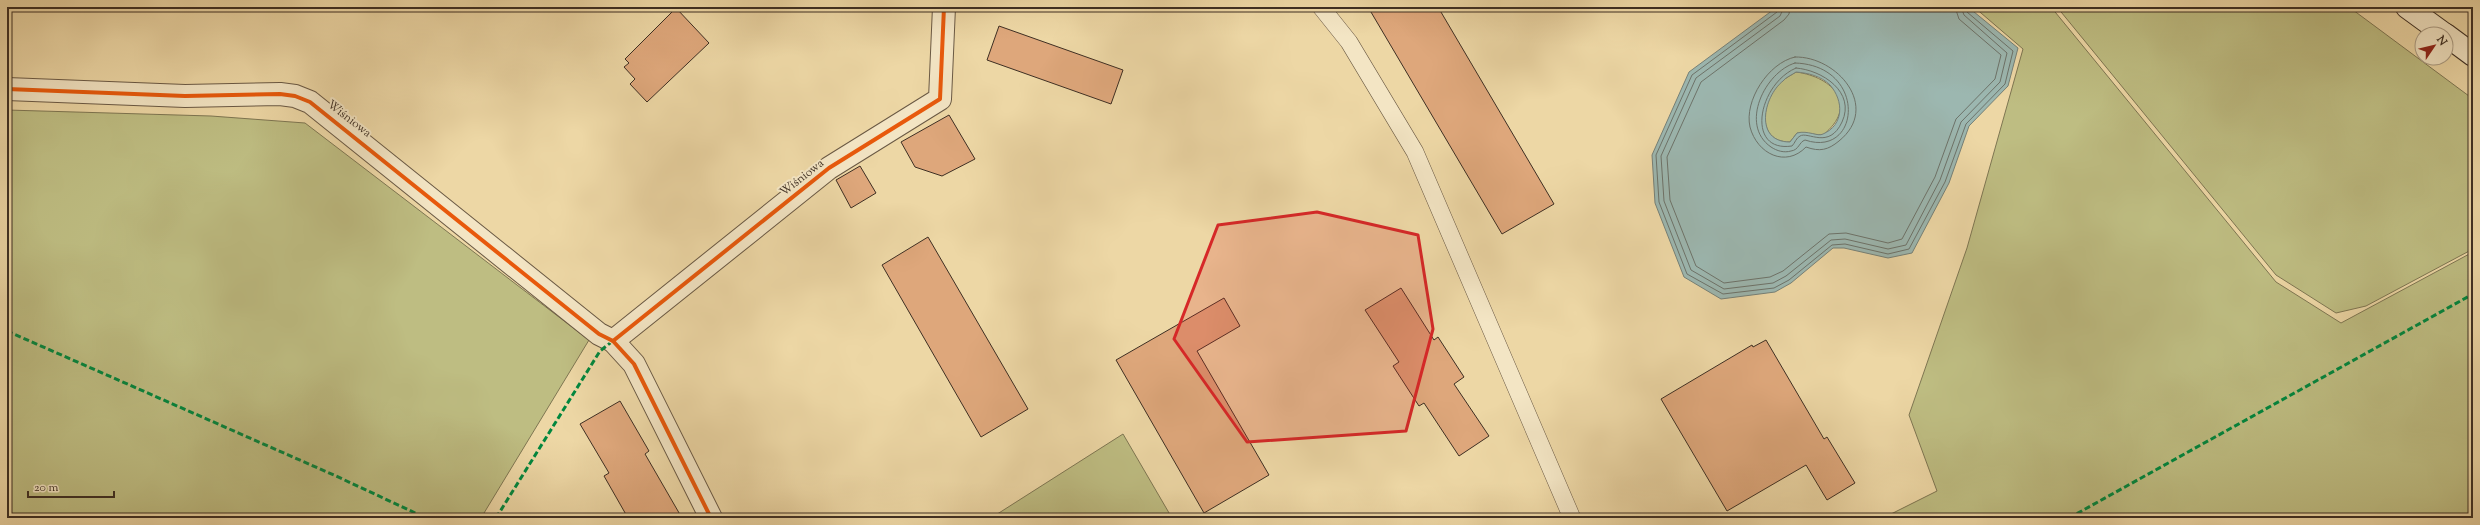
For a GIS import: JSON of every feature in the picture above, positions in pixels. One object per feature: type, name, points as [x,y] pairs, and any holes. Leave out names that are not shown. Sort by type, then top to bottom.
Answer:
[{"type":"street","name":"Wiśniowa","points":[[613,342],[829,168],[940,99],[944,7]]},
{"type":"street","points":[[2407,7],[2433,26]]},
{"type":"street","points":[[2454,41],[2473,55]]},
{"type":"street","name":"Wiśniowa","points":[[7,89],[185,96],[280,94],[295,96],[310,102],[599,334],[613,342],[634,364],[711,518]]},
{"type":"lane","points":[[1321,7],[1350,42]]},
{"type":"lane","points":[[1336,7],[1350,42],[1415,152],[1572,518]]},
{"type":"highlighted area","points":[[1317,212],[1418,235],[1433,329],[1406,431],[1247,442],[1174,339],[1218,225]]},
{"type":"shaded area","points":[[1974,7],[2051,7],[2276,282],[2341,323],[2473,252],[2473,518],[1883,518],[1937,491],[1909,415],[1967,248],[2023,49]]},
{"type":"shaded area","points":[[2057,7],[2349,7],[2414,55],[2414,66],[2429,66],[2473,99],[2473,249],[2366,306],[2336,313],[2276,275]]},
{"type":"shaded area","points":[[1796,72],[1810,75],[1831,86],[1837,94],[1840,104],[1839,114],[1834,124],[1823,135],[1797,133],[1790,142],[1779,140],[1771,135],[1766,127],[1765,117],[1766,107],[1776,88],[1783,80]]},
{"type":"shaded area","points":[[7,110],[211,116],[305,123],[589,340],[481,518],[7,518]]},
{"type":"shaded area","points":[[1123,434],[1172,518],[991,518]]},
{"type":"water","points":[[1777,7],[1968,7],[2018,48],[2008,86],[1969,126],[1949,183],[1912,253],[1888,258],[1844,248],[1833,248],[1791,283],[1775,292],[1721,299],[1684,277],[1655,203],[1652,155],[1689,72]],"holes":[[[1796,72],[1818,77],[1830,85],[1838,98],[1840,112],[1835,125],[1830,130],[1821,135],[1801,132],[1797,133],[1790,142],[1779,140],[1771,135],[1767,127],[1766,118],[1767,107],[1776,88],[1787,77]]]},
{"type":"building","points":[[1368,7],[1438,7],[1554,204],[1502,234]]},
{"type":"building","points":[[676,8],[709,43],[647,102],[630,84],[635,79],[624,67],[629,63],[625,59]]},
{"type":"building","points":[[999,26],[1123,70],[1111,104],[987,60]]},
{"type":"building","points":[[949,115],[975,159],[942,176],[915,167],[901,142]]},
{"type":"building","points":[[860,166],[876,193],[851,208],[836,180]]},
{"type":"building","points":[[928,237],[1028,409],[981,437],[882,265]]},
{"type":"building","points":[[1401,288],[1434,340],[1438,337],[1464,377],[1454,384],[1489,436],[1459,456],[1424,403],[1419,406],[1393,366],[1399,362],[1365,310]]},
{"type":"building","points":[[1224,298],[1240,326],[1197,351],[1269,475],[1204,513],[1116,360]]},
{"type":"building","points":[[1766,340],[1824,439],[1827,437],[1855,483],[1827,500],[1806,465],[1727,511],[1661,399],[1752,345],[1753,347]]},
{"type":"building","points":[[620,401],[649,451],[645,454],[682,518],[628,518],[604,476],[609,473],[580,424]]},
{"type":"marked path","points":[[2069,518],[2473,294]]},
{"type":"marked path","points":[[7,331],[336,476],[426,518]]},
{"type":"marked path","points":[[496,518],[600,351],[614,340]]},
{"type":"cycle path","points":[[613,341],[829,168],[940,99],[944,7]]},
{"type":"cycle path","points":[[7,89],[185,96],[280,94],[295,96],[310,102],[599,334],[613,341],[634,364],[711,518]]}]
